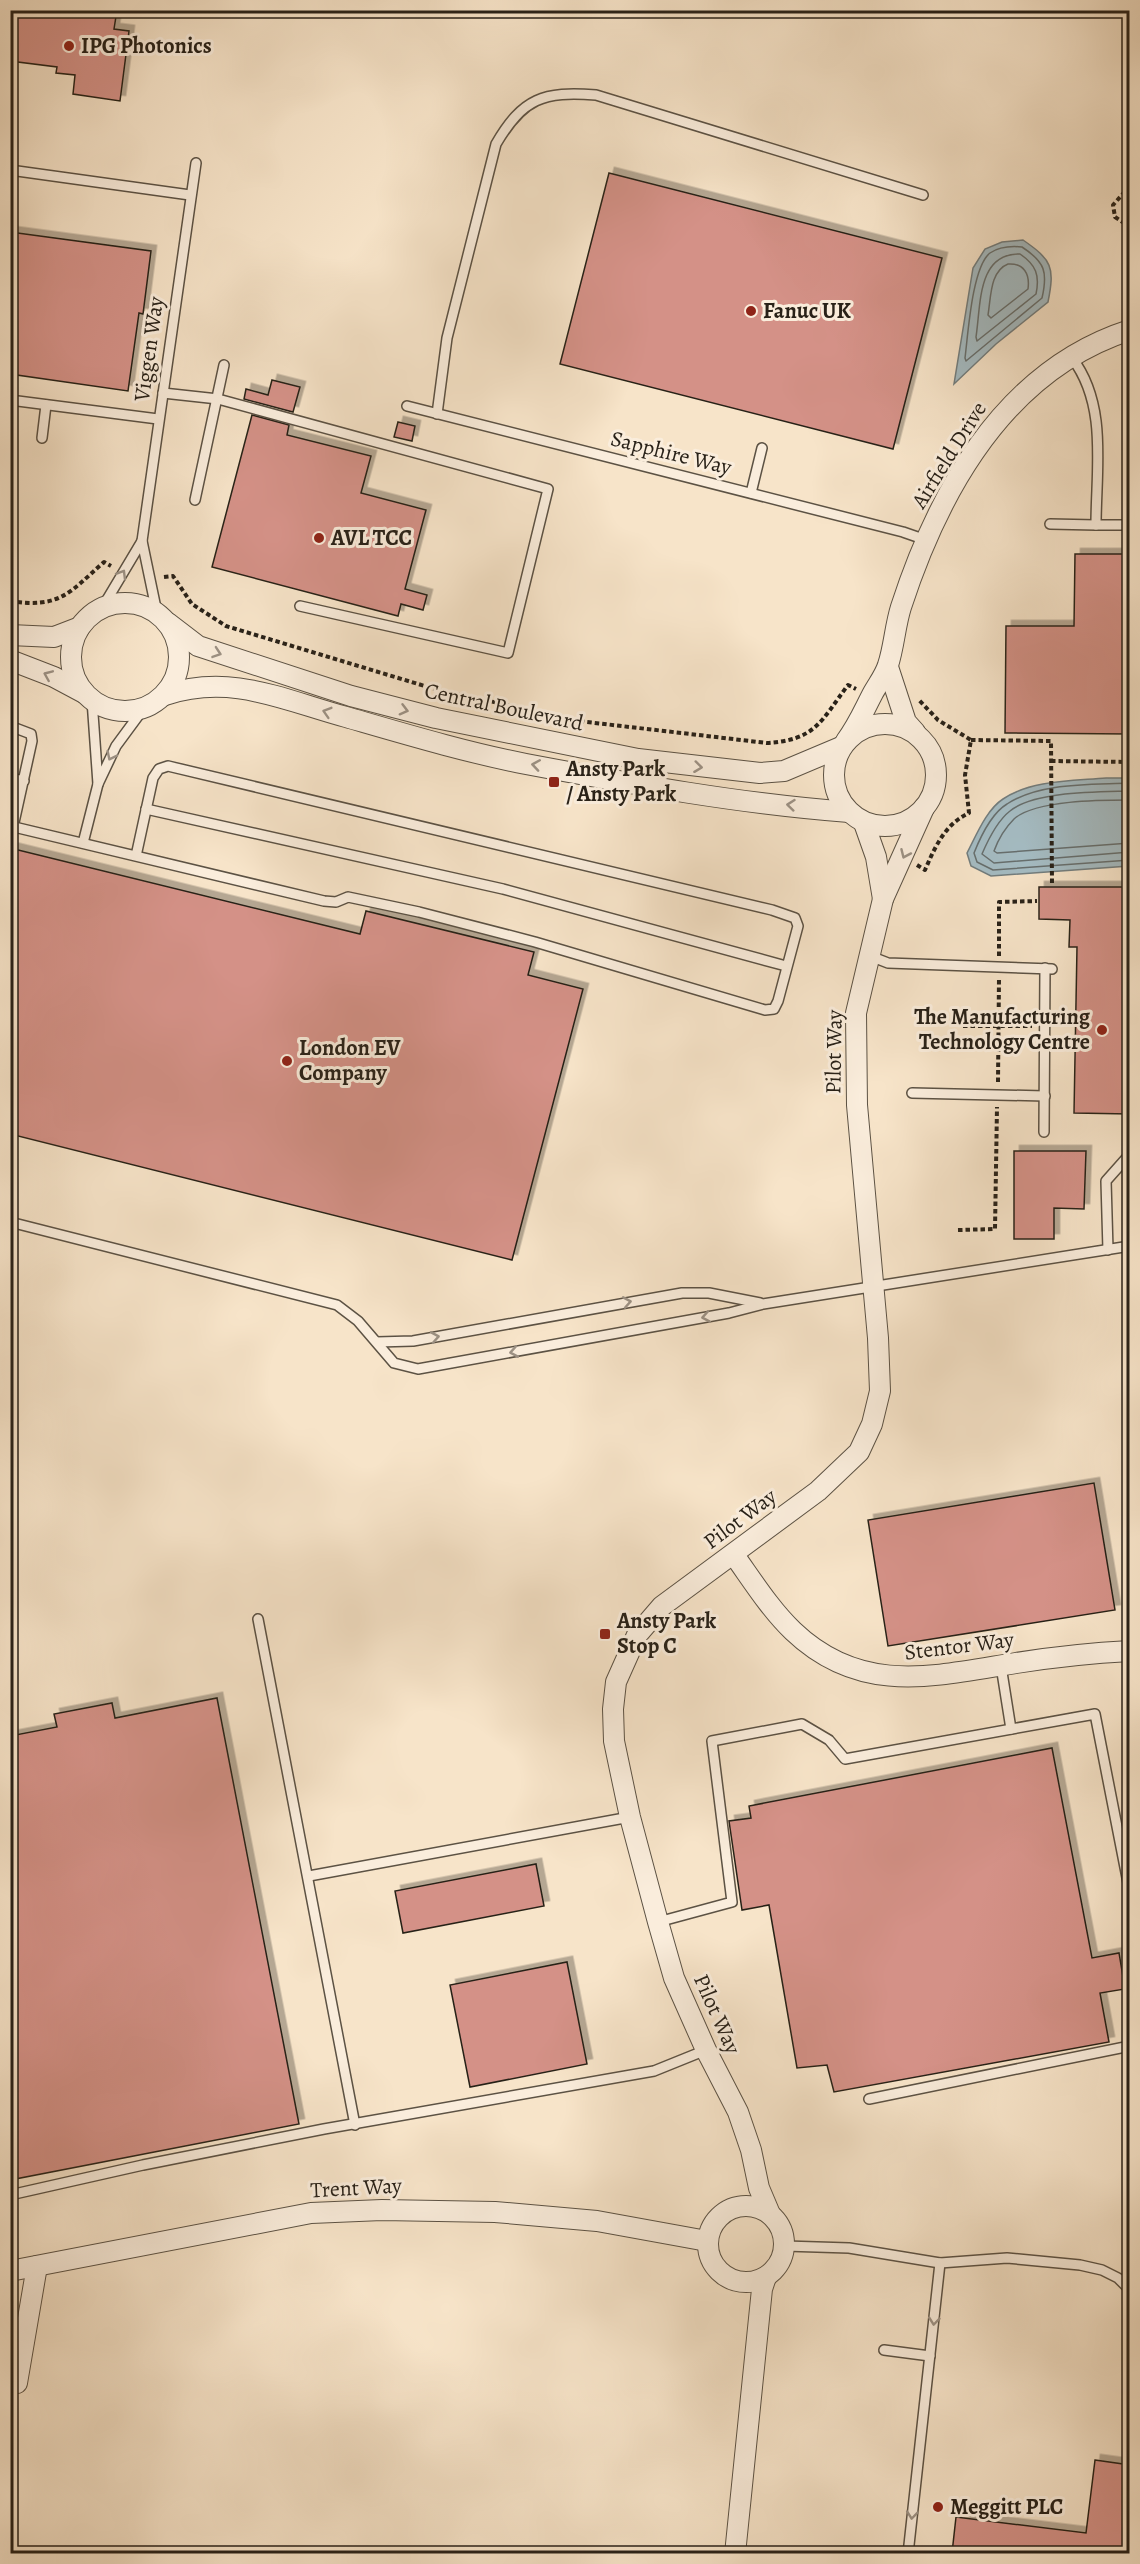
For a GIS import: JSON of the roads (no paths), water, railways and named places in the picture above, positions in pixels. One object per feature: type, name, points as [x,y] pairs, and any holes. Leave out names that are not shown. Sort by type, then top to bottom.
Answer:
[{"type":"street","name":"Airfield Drive","points":[[843,744],[862,720],[888,667],[900,609],[926,540],[947,496],[981,443],[1014,400],[1052,369],[1108,336],[1130,330]]},
{"type":"street","points":[[10,635],[54,637],[80,627],[102,608],[132,604],[145,606],[162,618],[175,636],[180,660],[177,674],[165,695]]},
{"type":"street","name":"Central Boulevard","points":[[162,618],[198,646],[351,696],[435,718],[638,759],[760,773],[784,771],[843,744]]},
{"type":"street","points":[[80,627],[74,640],[72,666],[88,697]]},
{"type":"street","points":[[10,660],[54,677],[88,697],[118,710],[144,708],[165,695],[190,686],[212,685],[250,689],[449,746],[525,764],[856,817],[881,826],[898,825],[913,818],[924,808],[932,795],[936,774],[931,752],[922,739],[909,729],[894,724],[877,724],[860,729],[843,744],[833,770],[834,786],[839,801],[856,817]]},
{"type":"street","name":"Airfield Drive","points":[[888,667],[906,722],[922,739]]},
{"type":"street","name":"Pilot Way","points":[[770,2214],[759,2188],[751,2150],[738,2112],[706,2050],[674,1978],[630,1817],[615,1741],[616,1682],[625,1658],[638,1635],[662,1606],[818,1491],[859,1452],[872,1424],[880,1390],[857,1105],[856,1013],[883,899],[924,808]]},
{"type":"street","name":"Pilot Way","points":[[856,817],[876,857],[883,899]]},
{"type":"street","name":"Stentor Way","points":[[734,1555],[792,1630],[818,1650],[852,1667],[896,1678],[938,1677],[1090,1653],[1130,1651]]},
{"type":"street","name":"Pilot Way","points":[[728,2209],[740,2199],[745,2188],[751,2150]]},
{"type":"street","points":[[735,2553],[762,2289],[766,2277],[780,2262],[785,2246],[779,2224],[770,2214],[753,2206],[740,2205],[728,2209],[717,2217],[707,2241],[707,2252],[712,2263],[720,2273],[735,2281],[748,2283],[766,2277]]},
{"type":"street","name":"Trent Way","points":[[10,2271],[311,2213],[341,2210],[506,2213],[597,2221],[707,2241]]},
{"type":"street","points":[[17,2383],[37,2266]]},
{"type":"street","points":[[735,2281],[751,2308],[757,2339]]},
{"type":"lane","points":[[437,414],[447,338],[496,144],[511,119],[538,99],[563,92],[596,95],[923,195]]},
{"type":"lane","name":"Viggen Way","points":[[162,618],[149,580],[142,541],[195,163]]},
{"type":"lane","points":[[10,170],[190,195]]},
{"type":"lane","points":[[1072,358],[1083,371],[1097,413],[1096,525]]},
{"type":"lane","points":[[195,500],[224,364]]},
{"type":"lane","points":[[163,393],[218,399],[548,489],[508,654],[300,606]]},
{"type":"lane","points":[[10,400],[158,419]]},
{"type":"lane","points":[[42,438],[46,405]]},
{"type":"lane","name":"Sapphire Way","points":[[407,406],[926,540]]},
{"type":"lane","points":[[751,493],[762,448]]},
{"type":"lane","points":[[1050,524],[1130,525]]},
{"type":"lane","name":"Viggen Way","points":[[102,608],[142,541]]},
{"type":"lane","points":[[88,697],[98,784]]},
{"type":"lane","points":[[83,843],[98,784],[116,746],[144,708]]},
{"type":"lane","points":[[10,726],[31,734],[32,741],[12,826],[136,856],[324,901],[336,902],[348,897],[419,912],[535,942],[765,1010],[774,1009],[778,1001],[798,926],[795,918],[772,910],[168,766],[159,769],[153,778],[136,856]]},
{"type":"lane","points":[[10,778],[24,781]]},
{"type":"lane","points":[[146,809],[503,889],[786,966]]},
{"type":"lane","points":[[870,957],[888,963],[1049,968],[1045,1026],[1044,1132]]},
{"type":"lane","points":[[912,1093],[1045,1096]]},
{"type":"lane","points":[[1108,1250],[1106,1181],[1130,1154]]},
{"type":"lane","points":[[10,1222],[337,1305],[358,1321],[394,1364],[418,1369],[729,1313],[763,1304],[1130,1246]]},
{"type":"lane","points":[[377,1342],[413,1341],[682,1293],[709,1293],[763,1304]]},
{"type":"lane","points":[[258,1619],[355,2125]]},
{"type":"lane","points":[[1000,1666],[1011,1729]]},
{"type":"lane","points":[[658,1922],[732,1902],[712,1741],[802,1724],[829,1740],[845,1759],[1095,1714],[1130,1893]]},
{"type":"lane","points":[[309,1876],[630,1817]]},
{"type":"lane","points":[[869,2099],[1130,2046]]},
{"type":"lane","points":[[10,2195],[143,2165],[654,2071],[706,2050]]},
{"type":"lane","points":[[785,2246],[849,2248],[940,2263],[1007,2258],[1080,2265],[1102,2270],[1118,2278],[1130,2290]]},
{"type":"lane","points":[[908,2553],[940,2263]]},
{"type":"lane","points":[[884,2350],[930,2356]]},
{"type":"water","points":[[1023,240],[1040,253],[1049,265],[1051,280],[1048,302],[996,344],[954,384],[973,268],[985,249],[1002,242]]},
{"type":"water","points":[[1129,778],[1129,866],[991,876],[971,866],[967,853],[991,810],[1003,799],[1026,788],[1039,785]]},
{"type":"place","name":"IPG Photonics","points":[[69,46]]},
{"type":"place","name":"Fanuc UK","points":[[751,311]]},
{"type":"place","name":"AVL TCC","points":[[319,538]]},
{"type":"place","name":"Ansty Park / Ansty Park","points":[[554,782]]},
{"type":"place","name":"The Manufacturing Technology Centre","points":[[1102,1030]]},
{"type":"place","name":"London EV Company","points":[[287,1061]]},
{"type":"place","name":"Ansty Park Stop C","points":[[605,1634]]},
{"type":"place","name":"Meggitt PLC","points":[[938,2507]]}]
